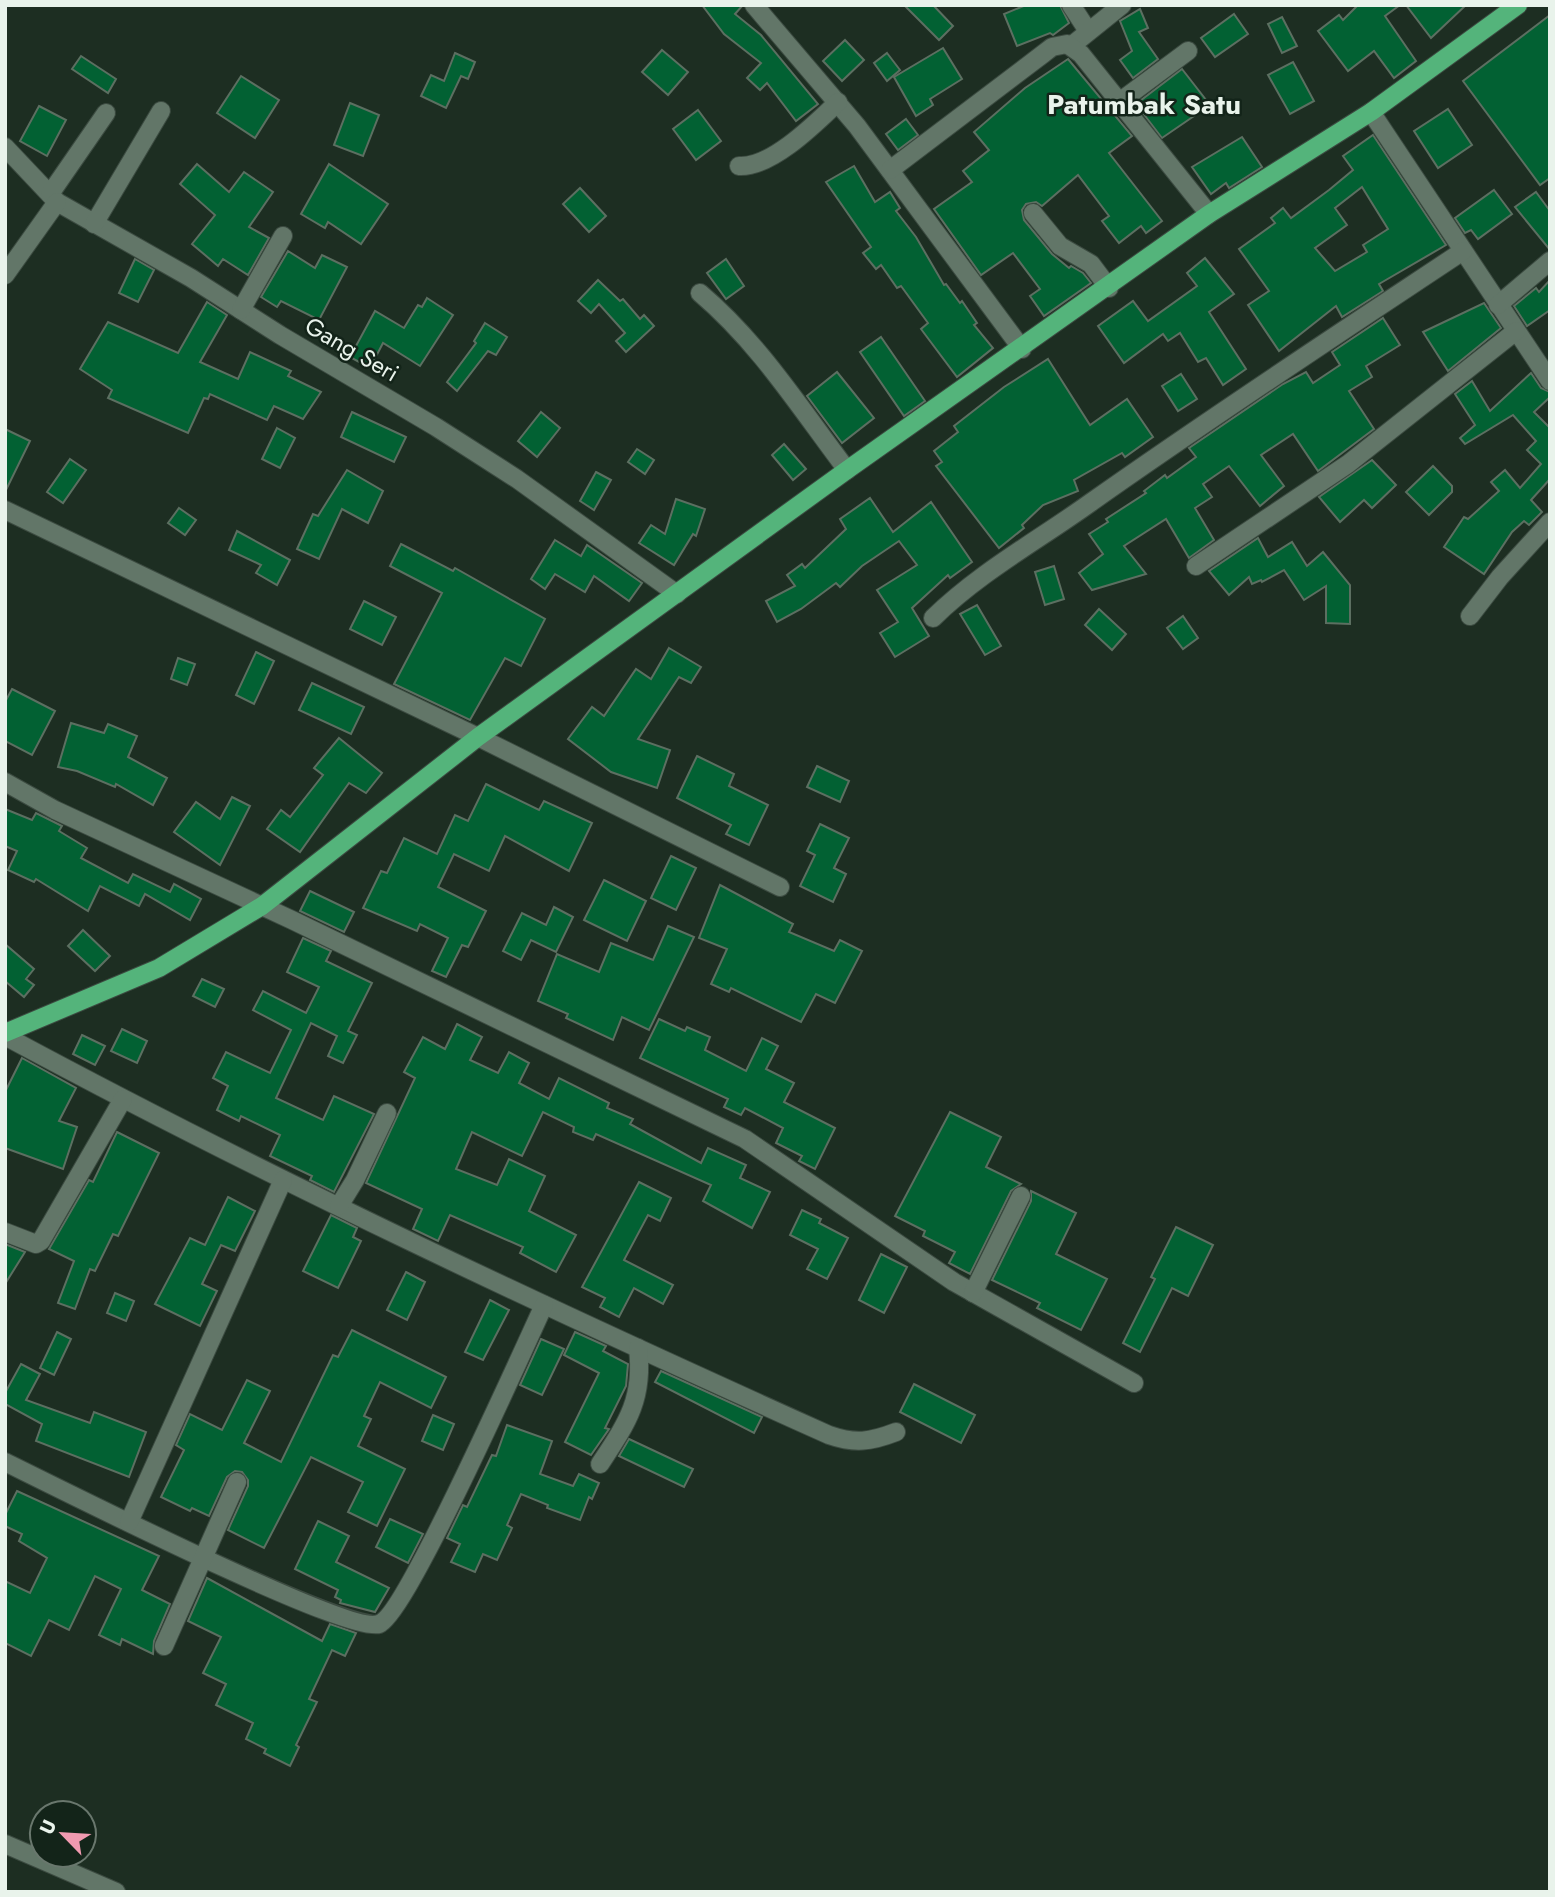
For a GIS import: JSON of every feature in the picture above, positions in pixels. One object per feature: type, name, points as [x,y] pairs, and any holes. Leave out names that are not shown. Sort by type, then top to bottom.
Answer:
[{"type":"main road","points":[[5,1034],[159,968],[262,906],[478,737],[847,470],[1109,288],[1209,214],[1371,112],[1518,5]]},
{"type":"street","points":[[754,5],[838,102],[1022,349]]},
{"type":"street","points":[[1071,5],[1088,31]]},
{"type":"street","points":[[890,170],[1052,47],[1071,46],[1122,5]]},
{"type":"street","points":[[1071,46],[1209,214]]},
{"type":"street","points":[[1118,103],[1188,51]]},
{"type":"street","points":[[739,166],[759,163],[781,150],[838,102]]},
{"type":"street","points":[[94,223],[161,111]]},
{"type":"street","points":[[1371,112],[1550,381]]},
{"type":"street","points":[[5,275],[106,113]]},
{"type":"street","name":"Gang Seri","points":[[5,147],[54,198],[517,479],[677,594]]},
{"type":"street","points":[[1033,213],[1059,246],[1091,264],[1109,288]]},
{"type":"street","points":[[241,310],[283,236]]},
{"type":"street","points":[[933,618],[976,579],[1058,526],[1231,404],[1463,251]]},
{"type":"street","points":[[1499,305],[1550,261]]},
{"type":"street","points":[[700,293],[735,323],[847,470]]},
{"type":"street","points":[[1196,565],[1348,464],[1516,331]]},
{"type":"street","points":[[5,510],[478,737],[780,887]]},
{"type":"street","points":[[1470,616],[1500,576],[1550,522]]},
{"type":"street","points":[[5,782],[55,810],[262,906],[745,1139],[974,1293],[1134,1382]]},
{"type":"street","points":[[5,1034],[123,1100],[283,1180],[638,1348],[847,1441],[873,1441],[896,1432]]},
{"type":"street","points":[[5,1232],[36,1244],[41,1241],[123,1100]]},
{"type":"street","points":[[339,1206],[355,1180],[387,1113]]},
{"type":"street","points":[[129,1522],[283,1180]]},
{"type":"street","points":[[974,1293],[1021,1196]]},
{"type":"street","points":[[5,1462],[292,1599],[363,1625],[377,1625],[387,1619],[404,1594],[452,1500],[544,1305]]},
{"type":"street","points":[[600,1464],[636,1401],[640,1384],[638,1348]]},
{"type":"street","points":[[164,1646],[237,1482]]},
{"type":"street","points":[[5,1844],[116,1892]]},
{"type":"building","points":[[702,5],[743,5],[735,14],[761,35],[818,104],[796,121],[767,83],[760,90],[747,78],[761,63],[724,34]]},
{"type":"building","points":[[904,5],[933,5],[953,26],[939,40]]},
{"type":"building","points":[[1026,5],[1060,5],[1069,23],[1053,35],[1050,33],[1017,46],[1004,14]]},
{"type":"building","points":[[1358,5],[1400,5],[1385,16],[1416,61],[1394,78],[1374,51],[1348,71],[1318,31],[1339,15],[1343,20]]},
{"type":"building","points":[[1406,5],[1466,5],[1431,38]]},
{"type":"building","points":[[1140,9],[1148,28],[1139,32],[1158,59],[1133,78],[1120,60],[1132,51],[1120,21]]},
{"type":"building","points":[[1234,14],[1248,34],[1215,57],[1201,38]]},
{"type":"building","points":[[1550,15],[1550,178],[1540,185],[1463,81]]},
{"type":"building","points":[[1282,17],[1297,46],[1282,53],[1268,24]]},
{"type":"building","points":[[845,40],[864,60],[842,81],[823,61]]},
{"type":"building","points":[[943,48],[962,79],[930,99],[933,105],[916,116],[894,77]]},
{"type":"building","points":[[662,50],[688,72],[668,95],[642,72]]},
{"type":"building","points":[[455,53],[475,62],[468,79],[461,76],[446,108],[421,96],[431,75],[444,81]]},
{"type":"building","points":[[887,53],[900,70],[887,81],[874,63]]},
{"type":"building","points":[[81,56],[116,79],[108,93],[72,69]]},
{"type":"building","points":[[1068,59],[1132,136],[1109,153],[1162,221],[1146,233],[1141,226],[1119,243],[1102,221],[1109,216],[1078,175],[1042,206],[1036,202],[1026,204],[1022,210],[1024,220],[1052,254],[1069,268],[1071,266],[1083,273],[1091,283],[1044,316],[1030,296],[1040,289],[1013,253],[981,275],[934,209],[972,182],[963,171],[989,150],[974,132],[1025,88]]},
{"type":"building","points":[[1293,62],[1314,101],[1290,114],[1268,75]]},
{"type":"building","points":[[1182,69],[1210,105],[1162,138],[1136,104]]},
{"type":"building","points":[[241,76],[279,100],[255,138],[217,113]]},
{"type":"building","points":[[350,103],[379,115],[363,156],[334,145]]},
{"type":"building","points":[[39,106],[66,120],[47,156],[20,141]]},
{"type":"building","points":[[1448,109],[1472,145],[1438,168],[1414,131]]},
{"type":"building","points":[[698,110],[721,141],[696,160],[673,129]]},
{"type":"building","points":[[906,119],[918,135],[898,150],[886,134]]},
{"type":"building","points":[[1373,135],[1446,245],[1379,284],[1383,291],[1342,317],[1336,306],[1279,351],[1248,305],[1269,291],[1239,249],[1275,223],[1271,218],[1283,208],[1291,218],[1353,170],[1343,156]],"holes":[[[1362,187],[1388,229],[1363,245],[1367,252],[1335,271],[1315,248],[1347,225],[1335,208]]]},
{"type":"building","points":[[1242,137],[1262,167],[1229,188],[1226,183],[1211,194],[1192,167]]},
{"type":"building","points":[[197,164],[229,192],[244,172],[273,192],[249,227],[269,238],[248,275],[223,259],[218,266],[192,244],[215,215],[180,184]]},
{"type":"building","points":[[329,164],[388,204],[361,244],[328,222],[325,228],[301,214]]},
{"type":"building","points":[[854,166],[875,202],[890,192],[900,208],[896,211],[916,237],[944,285],[946,284],[960,303],[962,301],[977,323],[974,325],[993,348],[957,377],[921,329],[928,323],[901,286],[897,288],[881,265],[876,269],[863,253],[871,247],[826,182]]},
{"type":"building","points":[[580,188],[606,216],[589,232],[563,204]]},
{"type":"building","points":[[1494,190],[1512,214],[1478,239],[1471,230],[1465,233],[1455,218]]},
{"type":"building","points":[[1536,192],[1550,211],[1550,250],[1515,207]]},
{"type":"building","points":[[288,251],[315,268],[322,255],[347,267],[319,320],[281,301],[277,307],[261,297]]},
{"type":"building","points":[[1205,258],[1234,294],[1209,312],[1246,369],[1223,385],[1206,358],[1198,362],[1180,333],[1168,341],[1163,334],[1124,363],[1098,326],[1133,301],[1148,321],[1197,286],[1187,273]]},
{"type":"building","points":[[135,259],[154,270],[138,302],[119,293]]},
{"type":"building","points":[[726,259],[744,286],[726,299],[707,273]]},
{"type":"building","points":[[598,280],[620,301],[623,299],[640,319],[644,315],[654,326],[626,352],[616,341],[625,333],[599,304],[591,313],[578,301]]},
{"type":"building","points":[[1550,280],[1550,310],[1527,326],[1514,306],[1536,288],[1539,292]]},
{"type":"building","points":[[427,298],[453,315],[420,366],[383,343],[370,368],[350,357],[375,311],[404,328],[418,305],[422,307]]},
{"type":"building","points":[[207,302],[227,315],[200,362],[238,379],[250,352],[291,371],[288,376],[321,392],[303,419],[274,406],[267,420],[210,394],[208,399],[204,398],[188,433],[108,398],[112,390],[80,369],[108,322],[178,353]]},
{"type":"building","points":[[1484,303],[1501,328],[1448,371],[1423,332]]},
{"type":"building","points":[[1383,318],[1400,345],[1366,366],[1372,377],[1349,391],[1374,429],[1318,471],[1293,434],[1261,455],[1284,486],[1260,506],[1229,466],[1203,484],[1212,497],[1195,508],[1214,540],[1189,558],[1166,519],[1124,546],[1146,574],[1092,590],[1079,573],[1103,554],[1089,534],[1108,522],[1106,519],[1146,493],[1144,491],[1165,475],[1167,478],[1196,457],[1189,448],[1283,384],[1306,372],[1313,383],[1340,365],[1332,352]]},
{"type":"building","points":[[485,323],[507,337],[496,355],[488,351],[457,391],[447,382],[476,343],[474,341]]},
{"type":"building","points":[[881,337],[925,401],[904,416],[860,352]]},
{"type":"building","points":[[1048,359],[1090,425],[1127,399],[1153,437],[1125,457],[1122,453],[1074,480],[1078,491],[1043,505],[1022,525],[1024,528],[999,548],[936,466],[942,462],[934,451],[958,432],[954,426],[1004,387]]},
{"type":"building","points":[[837,372],[874,418],[842,443],[807,396]]},
{"type":"building","points":[[1531,373],[1541,388],[1550,392],[1550,397],[1534,412],[1550,428],[1550,479],[1531,500],[1542,512],[1529,525],[1524,521],[1512,532],[1484,574],[1444,547],[1464,517],[1468,519],[1499,491],[1491,482],[1505,470],[1520,488],[1541,464],[1527,450],[1536,441],[1513,415],[1465,444],[1460,438],[1475,425],[1455,394],[1472,381],[1490,411]]},
{"type":"building","points":[[1181,374],[1197,399],[1178,411],[1162,386]]},
{"type":"building","points":[[352,412],[406,437],[394,462],[341,437]]},
{"type":"building","points":[[541,412],[560,428],[537,457],[518,441]]},
{"type":"building","points":[[277,428],[295,438],[280,468],[262,459]]},
{"type":"building","points":[[5,429],[30,441],[5,492]]},
{"type":"building","points":[[784,444],[806,469],[793,480],[772,455]]},
{"type":"building","points":[[637,449],[654,460],[645,474],[628,462]]},
{"type":"building","points":[[70,459],[86,470],[63,503],[47,492]]},
{"type":"building","points":[[1372,460],[1396,485],[1372,508],[1364,500],[1340,522],[1319,497]]},
{"type":"building","points":[[1433,466],[1452,486],[1452,492],[1429,515],[1406,492]]},
{"type":"building","points":[[347,470],[383,491],[368,523],[342,509],[319,559],[297,549],[313,514],[318,516]]},
{"type":"building","points":[[596,472],[611,480],[594,510],[580,501]]},
{"type":"building","points":[[870,498],[893,532],[931,502],[972,562],[950,578],[948,575],[912,608],[929,636],[895,657],[880,633],[898,622],[877,590],[917,565],[899,541],[862,566],[840,587],[836,583],[801,609],[777,622],[766,601],[795,586],[787,575],[802,564],[805,568],[846,529],[840,519]]},
{"type":"building","points":[[676,499],[705,509],[696,536],[693,534],[674,565],[639,543],[651,525],[665,534]]},
{"type":"building","points":[[179,508],[196,520],[185,535],[168,523]]},
{"type":"building","points":[[237,531],[290,560],[277,585],[256,573],[261,565],[229,550]]},
{"type":"building","points":[[1258,538],[1268,557],[1292,542],[1307,566],[1323,552],[1350,585],[1350,624],[1326,623],[1326,586],[1304,600],[1284,570],[1262,582],[1261,580],[1252,584],[1249,577],[1229,595],[1209,571]]},
{"type":"building","points":[[555,540],[581,556],[587,545],[642,583],[629,601],[594,576],[585,592],[555,574],[545,589],[531,579]]},
{"type":"building","points":[[401,544],[453,571],[455,568],[545,619],[521,666],[505,658],[470,720],[394,684],[442,593],[390,566]]},
{"type":"building","points":[[1054,566],[1064,599],[1045,605],[1035,572]]},
{"type":"building","points":[[364,601],[396,617],[382,645],[350,629]]},
{"type":"building","points":[[977,605],[1001,646],[985,655],[960,614]]},
{"type":"building","points":[[1099,609],[1126,634],[1112,650],[1085,625]]},
{"type":"building","points":[[1183,616],[1198,638],[1183,649],[1167,628]]},
{"type":"building","points":[[669,648],[701,667],[691,683],[679,677],[638,739],[670,750],[657,788],[611,772],[568,739],[592,707],[604,716],[636,669],[651,679]]},
{"type":"building","points":[[256,652],[274,661],[254,704],[236,695]]},
{"type":"building","points":[[178,658],[195,664],[187,685],[171,679]]},
{"type":"building","points":[[312,683],[364,707],[351,734],[299,710]]},
{"type":"building","points":[[12,689],[55,711],[32,755],[5,741],[5,702]]},
{"type":"building","points":[[71,723],[104,733],[108,724],[137,736],[128,757],[167,778],[153,805],[116,784],[115,787],[77,771],[58,767]]},
{"type":"building","points":[[339,738],[382,773],[366,793],[349,783],[300,852],[267,829],[281,810],[290,817],[323,775],[314,768]]},
{"type":"building","points":[[697,756],[734,774],[729,786],[768,805],[749,845],[726,834],[731,825],[677,798]]},
{"type":"building","points":[[817,766],[849,781],[840,802],[807,787]]},
{"type":"building","points":[[486,784],[539,810],[544,801],[592,823],[569,871],[505,836],[489,871],[454,854],[438,887],[486,911],[468,947],[462,945],[446,977],[432,971],[448,938],[420,924],[417,931],[363,908],[381,871],[387,873],[404,838],[437,854],[455,815],[468,821]]},
{"type":"building","points":[[232,797],[250,806],[220,865],[174,832],[196,802],[220,819]]},
{"type":"building","points":[[5,809],[32,820],[36,813],[62,826],[59,831],[87,848],[81,858],[128,883],[133,874],[170,892],[174,884],[201,899],[190,920],[145,894],[139,906],[100,886],[88,911],[36,879],[34,882],[8,870],[17,851],[5,846]]},
{"type":"building","points":[[820,824],[849,838],[834,868],[846,874],[833,902],[800,886],[815,855],[807,851]]},
{"type":"building","points":[[671,856],[696,868],[676,910],[651,898]]},
{"type":"building","points":[[604,880],[646,901],[627,941],[584,920]]},
{"type":"building","points":[[720,885],[793,924],[789,932],[834,951],[840,940],[862,951],[835,1003],[816,994],[801,1022],[731,988],[729,992],[711,984],[727,949],[699,938]]},
{"type":"building","points":[[310,891],[354,912],[344,932],[300,911]]},
{"type":"building","points":[[554,907],[573,917],[556,952],[531,940],[521,960],[503,951],[522,913],[546,925]]},
{"type":"building","points":[[668,926],[694,937],[649,1030],[622,1017],[613,1040],[566,1018],[568,1014],[538,1001],[557,954],[599,972],[611,943],[653,960]]},
{"type":"building","points":[[83,930],[110,956],[95,971],[68,946]]},
{"type":"building","points":[[303,938],[331,951],[326,961],[372,983],[348,1031],[357,1035],[343,1063],[328,1056],[337,1036],[311,1023],[276,1098],[323,1120],[334,1096],[374,1114],[334,1192],[310,1180],[312,1176],[270,1156],[280,1135],[241,1116],[239,1121],[217,1110],[228,1086],[213,1078],[226,1052],[270,1073],[291,1030],[253,1010],[263,991],[306,1013],[319,987],[287,972]]},
{"type":"building","points":[[5,944],[34,969],[26,979],[34,985],[24,997],[5,981]]},
{"type":"building","points":[[202,979],[224,989],[215,1007],[193,996]]},
{"type":"building","points":[[659,1019],[685,1031],[687,1027],[710,1037],[705,1050],[746,1071],[762,1038],[778,1046],[766,1069],[794,1083],[784,1102],[835,1128],[815,1169],[799,1161],[802,1156],[776,1143],[783,1128],[745,1108],[741,1115],[724,1107],[728,1099],[640,1058]]},
{"type":"building","points":[[457,1024],[482,1037],[470,1060],[498,1073],[509,1052],[529,1063],[519,1083],[549,1099],[559,1078],[609,1103],[607,1108],[633,1119],[630,1124],[701,1163],[708,1148],[746,1165],[740,1178],[770,1192],[752,1228],[703,1201],[711,1185],[596,1134],[593,1140],[573,1132],[574,1127],[543,1112],[522,1156],[472,1132],[456,1169],[497,1185],[509,1159],[545,1176],[529,1211],[576,1235],[556,1272],[520,1253],[523,1247],[450,1215],[438,1241],[413,1229],[422,1209],[366,1183],[415,1078],[404,1072],[423,1037],[445,1049]]},
{"type":"building","points":[[122,1029],[147,1041],[137,1063],[111,1051]]},
{"type":"building","points":[[82,1035],[105,1046],[95,1065],[73,1054]]},
{"type":"building","points":[[22,1058],[76,1088],[59,1121],[77,1127],[63,1169],[5,1148],[5,1092]]},
{"type":"building","points":[[950,1112],[1001,1137],[986,1167],[1021,1184],[1011,1191],[970,1274],[949,1263],[955,1252],[923,1236],[925,1231],[895,1216]]},
{"type":"building","points":[[117,1132],[159,1153],[118,1236],[113,1234],[95,1271],[90,1269],[75,1309],[58,1303],[74,1261],[49,1249],[89,1180],[93,1182]]},
{"type":"building","points":[[639,1182],[671,1198],[660,1221],[648,1215],[624,1260],[673,1285],[663,1304],[634,1288],[619,1317],[600,1307],[605,1298],[582,1287]]},
{"type":"building","points":[[1031,1191],[1076,1213],[1056,1254],[1107,1279],[1081,1330],[1037,1308],[1040,1303],[992,1280],[1031,1201]]},
{"type":"building","points":[[228,1197],[255,1211],[235,1251],[221,1245],[202,1284],[217,1291],[200,1326],[155,1304],[190,1238],[205,1245]]},
{"type":"building","points":[[802,1210],[821,1219],[819,1223],[848,1238],[827,1279],[807,1269],[818,1249],[790,1235]]},
{"type":"building","points":[[331,1215],[357,1228],[353,1237],[361,1241],[338,1288],[303,1271]]},
{"type":"building","points":[[1176,1227],[1213,1245],[1188,1296],[1172,1288],[1140,1352],[1123,1343],[1155,1279],[1151,1277]]},
{"type":"building","points":[[5,1244],[25,1252],[5,1284]]},
{"type":"building","points":[[881,1254],[907,1267],[884,1313],[859,1300]]},
{"type":"building","points":[[406,1272],[425,1282],[407,1320],[387,1310]]},
{"type":"building","points":[[115,1293],[134,1301],[126,1321],[107,1313]]},
{"type":"building","points":[[490,1300],[509,1310],[483,1360],[465,1352]]},
{"type":"building","points":[[352,1330],[446,1377],[431,1408],[380,1382],[364,1416],[371,1419],[358,1446],[405,1469],[377,1526],[348,1512],[363,1482],[311,1457],[264,1548],[228,1530],[248,1486],[248,1480],[242,1472],[235,1471],[227,1477],[209,1516],[192,1508],[190,1511],[161,1497],[184,1450],[176,1445],[190,1414],[222,1430],[247,1380],[270,1391],[244,1443],[281,1462],[333,1355],[338,1357]]},
{"type":"building","points":[[57,1332],[71,1339],[54,1375],[40,1368]]},
{"type":"building","points":[[575,1332],[606,1346],[603,1351],[628,1364],[626,1386],[605,1428],[609,1429],[591,1455],[565,1442],[599,1373],[564,1355]]},
{"type":"building","points":[[541,1339],[564,1349],[542,1395],[520,1385]]},
{"type":"building","points":[[21,1364],[40,1374],[26,1400],[90,1423],[94,1412],[146,1432],[129,1477],[36,1441],[42,1424],[5,1404],[5,1393]]},
{"type":"building","points":[[661,1371],[762,1417],[754,1433],[655,1382]]},
{"type":"building","points":[[914,1384],[975,1415],[961,1443],[900,1412]]},
{"type":"building","points":[[433,1415],[454,1424],[443,1450],[422,1441]]},
{"type":"building","points":[[507,1425],[552,1441],[540,1474],[573,1486],[579,1474],[599,1483],[592,1499],[589,1497],[580,1520],[547,1508],[548,1505],[521,1494],[507,1525],[512,1528],[497,1560],[483,1554],[475,1572],[451,1562],[460,1544],[447,1538],[463,1505],[467,1507],[492,1455],[496,1456]]},
{"type":"building","points":[[629,1439],[693,1469],[684,1487],[619,1456]]},
{"type":"building","points":[[17,1491],[159,1556],[142,1590],[170,1604],[154,1641],[153,1654],[122,1639],[120,1645],[99,1635],[121,1589],[95,1576],[69,1630],[49,1620],[31,1656],[5,1643],[5,1581],[30,1593],[47,1558],[19,1541],[22,1534],[5,1526],[5,1515]]},
{"type":"building","points":[[390,1519],[423,1534],[408,1563],[376,1547]]},
{"type":"building","points":[[318,1521],[349,1536],[336,1562],[389,1588],[375,1612],[340,1603],[341,1600],[335,1597],[338,1590],[295,1569]]},
{"type":"building","points":[[207,1578],[322,1641],[330,1624],[356,1633],[345,1656],[332,1650],[309,1699],[317,1702],[296,1745],[299,1747],[290,1766],[264,1753],[266,1749],[246,1739],[253,1723],[216,1705],[226,1684],[203,1673],[221,1637],[188,1621]]},
{"type":"district","name":"Patumbak Satu","points":[[1144,104]]}]
